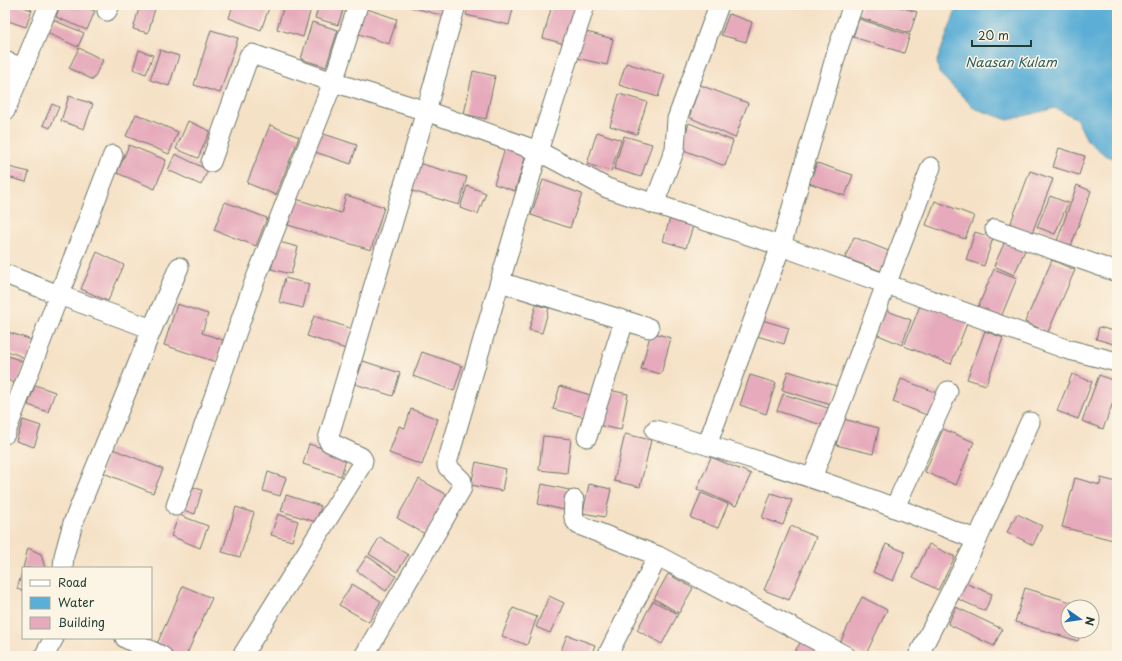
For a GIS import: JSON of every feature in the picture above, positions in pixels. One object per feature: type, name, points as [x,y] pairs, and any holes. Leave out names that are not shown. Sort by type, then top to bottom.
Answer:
[{"type":"street","points":[[5,111],[49,5]]},
{"type":"street","points":[[176,506],[252,288],[333,82],[358,5]]},
{"type":"street","points":[[242,656],[362,464],[363,460],[361,457],[330,442],[328,439],[426,111],[456,5]]},
{"type":"street","points":[[364,656],[462,488],[462,481],[447,466],[447,464],[538,151],[585,5]]},
{"type":"street","points":[[654,204],[675,149],[677,119],[719,5]]},
{"type":"street","points":[[707,445],[781,246],[838,48],[853,5]]},
{"type":"street","points":[[211,162],[250,55],[252,54],[333,82],[426,111],[538,151],[607,188],[781,246],[1066,348],[1117,362]]},
{"type":"street","points":[[5,61],[23,68]]},
{"type":"street","points":[[5,434],[113,155]]},
{"type":"street","points":[[812,478],[931,167]]},
{"type":"street","points":[[995,229],[1117,272]]},
{"type":"street","points":[[63,567],[64,556],[73,523],[152,329],[179,267]]},
{"type":"street","points":[[5,274],[152,329]]},
{"type":"street","points":[[500,282],[649,328]]},
{"type":"street","points":[[587,437],[624,321]]},
{"type":"street","points":[[895,507],[948,391]]},
{"type":"street","points":[[918,656],[977,540],[1030,422]]},
{"type":"street","points":[[655,430],[812,478],[895,507],[977,540]]},
{"type":"street","points":[[574,500],[573,518],[579,525],[658,556],[846,656]]},
{"type":"street","points":[[607,656],[658,556]]},
{"type":"street","points":[[44,656],[53,639]]},
{"type":"street","points":[[127,639],[162,656]]},
{"type":"water","name":"Naasan Kulam","points":[[958,5],[1117,5],[1117,159],[1106,156],[1087,140],[1076,118],[1055,108],[1008,120],[974,108],[939,73],[937,61]]},
{"type":"building","points":[[5,5],[17,5],[32,10],[26,27],[5,20]]},
{"type":"building","points":[[60,5],[80,5],[95,11],[87,30],[56,17]]},
{"type":"building","points":[[140,5],[156,5],[148,33],[133,29]]},
{"type":"building","points":[[233,5],[270,5],[261,30],[229,18]]},
{"type":"building","points":[[284,5],[312,5],[303,37],[277,29]]},
{"type":"building","points":[[319,5],[337,5],[344,7],[338,25],[315,18]]},
{"type":"building","points":[[404,5],[447,5],[444,16]]},
{"type":"building","points":[[469,5],[514,5],[509,25],[466,15]]},
{"type":"building","points":[[552,5],[565,5],[578,8],[568,45],[543,38]]},
{"type":"building","points":[[862,5],[893,5],[917,12],[910,33],[858,17]]},
{"type":"building","points":[[361,7],[397,19],[389,44],[353,32]]},
{"type":"building","points":[[729,14],[752,22],[746,42],[721,35]]},
{"type":"building","points":[[859,19],[910,35],[904,53],[853,37]]},
{"type":"building","points":[[53,20],[84,33],[78,47],[47,33]]},
{"type":"building","points":[[312,22],[338,30],[326,67],[301,59]]},
{"type":"building","points":[[211,30],[238,38],[220,93],[194,85]]},
{"type":"building","points":[[583,31],[613,39],[607,65],[577,58]]},
{"type":"building","points":[[79,48],[103,60],[93,80],[69,68]]},
{"type":"building","points":[[139,50],[153,55],[146,74],[133,69]]},
{"type":"building","points":[[160,50],[179,56],[169,86],[150,80]]},
{"type":"building","points":[[626,63],[665,75],[658,97],[619,85]]},
{"type":"building","points":[[473,71],[495,76],[486,119],[464,114]]},
{"type":"building","points":[[700,85],[748,103],[735,138],[689,117]]},
{"type":"building","points":[[619,94],[647,102],[637,134],[610,126]]},
{"type":"building","points":[[69,96],[93,104],[84,129],[61,121]]},
{"type":"building","points":[[52,104],[59,107],[50,128],[43,125]]},
{"type":"building","points":[[136,114],[178,132],[169,154],[126,136]]},
{"type":"building","points":[[188,121],[210,131],[198,158],[176,149]]},
{"type":"building","points":[[689,123],[733,141],[725,166],[681,149]]},
{"type":"building","points":[[270,125],[299,137],[276,195],[247,183]]},
{"type":"building","points":[[597,132],[621,140],[611,171],[587,164]]},
{"type":"building","points":[[321,133],[357,145],[351,164],[315,152]]},
{"type":"building","points":[[624,136],[652,144],[641,177],[614,169]]},
{"type":"building","points":[[129,145],[166,160],[155,189],[117,173]]},
{"type":"building","points":[[506,145],[527,152],[515,191],[494,184]]},
{"type":"building","points":[[1059,148],[1085,156],[1079,175],[1053,167]]},
{"type":"building","points":[[175,154],[208,170],[201,185],[168,170]]},
{"type":"building","points":[[418,163],[467,177],[459,205],[409,190]]},
{"type":"building","points":[[817,163],[853,175],[845,196],[809,183]]},
{"type":"building","points":[[9,167],[29,172],[26,182],[7,177]]},
{"type":"building","points":[[1030,171],[1053,179],[1032,233],[1010,225]]},
{"type":"building","points":[[5,180],[10,182],[5,196]]},
{"type":"building","points":[[543,180],[582,194],[570,228],[531,215]]},
{"type":"building","points":[[1077,185],[1091,191],[1071,246],[1057,241]]},
{"type":"building","points":[[467,186],[486,193],[478,214],[460,208]]},
{"type":"building","points":[[346,195],[384,207],[371,250],[288,225],[296,199],[341,213]]},
{"type":"building","points":[[1050,196],[1068,203],[1055,234],[1037,227]]},
{"type":"building","points":[[935,201],[974,216],[965,239],[926,225]]},
{"type":"building","points":[[225,202],[267,218],[256,246],[214,230]]},
{"type":"building","points":[[671,215],[694,223],[686,248],[663,241]]},
{"type":"building","points":[[975,232],[993,238],[984,266],[966,260]]},
{"type":"building","points":[[854,237],[891,252],[884,272],[845,258]]},
{"type":"building","points":[[1006,239],[1026,248],[1014,275],[994,266]]},
{"type":"building","points":[[279,242],[298,247],[291,274],[271,269]]},
{"type":"building","points":[[97,252],[124,265],[108,301],[81,289]]},
{"type":"building","points":[[1052,260],[1075,270],[1048,332],[1025,322]]},
{"type":"building","points":[[994,269],[1017,278],[999,322],[976,312]]},
{"type":"building","points":[[285,278],[309,284],[303,308],[279,302]]},
{"type":"building","points":[[921,303],[968,321],[951,364],[904,346]]},
{"type":"building","points":[[177,304],[208,314],[202,333],[223,340],[216,362],[164,345]]},
{"type":"building","points":[[536,305],[549,308],[542,333],[529,330]]},
{"type":"building","points":[[885,310],[911,320],[902,345],[876,334]]},
{"type":"building","points":[[314,316],[352,329],[346,349],[307,336]]},
{"type":"building","points":[[762,320],[789,328],[784,344],[757,336]]},
{"type":"building","points":[[1099,327],[1117,332],[1117,345],[1096,339]]},
{"type":"building","points":[[5,331],[35,341],[28,359],[5,350]]},
{"type":"building","points":[[985,331],[1003,338],[986,385],[967,379]]},
{"type":"building","points":[[651,332],[671,338],[661,374],[641,369]]},
{"type":"building","points":[[422,352],[462,366],[454,391],[413,376]]},
{"type":"building","points":[[5,355],[25,362],[17,384],[5,379]]},
{"type":"building","points":[[363,361],[400,373],[393,396],[355,384]]},
{"type":"building","points":[[788,371],[837,386],[831,405],[782,390]]},
{"type":"building","points":[[1072,374],[1092,382],[1078,419],[1057,411]]},
{"type":"building","points":[[750,375],[776,383],[766,414],[740,405]]},
{"type":"building","points":[[1099,375],[1117,382],[1117,392],[1103,429],[1082,421]]},
{"type":"building","points":[[901,379],[940,394],[932,417],[893,402]]},
{"type":"building","points":[[35,385],[55,392],[48,412],[28,405]]},
{"type":"building","points":[[560,386],[594,396],[588,418],[553,409]]},
{"type":"building","points":[[604,389],[628,394],[621,430],[597,425]]},
{"type":"building","points":[[783,394],[831,409],[825,426],[777,411]]},
{"type":"building","points":[[411,409],[438,419],[422,465],[389,453],[399,426],[405,428]]},
{"type":"building","points":[[843,419],[879,428],[873,454],[836,445]]},
{"type":"building","points":[[23,420],[41,426],[34,447],[16,441]]},
{"type":"building","points":[[943,429],[974,442],[956,485],[925,472]]},
{"type":"building","points":[[625,434],[651,440],[640,487],[614,481]]},
{"type":"building","points":[[543,436],[571,439],[567,473],[539,470]]},
{"type":"building","points":[[309,444],[347,456],[341,476],[303,464]]},
{"type":"building","points":[[110,448],[163,469],[153,493],[101,472]]},
{"type":"building","points":[[711,457],[751,474],[736,506],[697,489]]},
{"type":"building","points":[[476,462],[506,469],[502,491],[471,485]]},
{"type":"building","points":[[268,472],[286,478],[280,496],[263,491]]},
{"type":"building","points":[[1075,478],[1100,485],[1101,478],[1117,482],[1117,541],[1062,527]]},
{"type":"building","points":[[419,479],[447,495],[425,534],[397,518]]},
{"type":"building","points":[[542,484],[569,490],[564,510],[538,504]]},
{"type":"building","points":[[589,484],[611,489],[605,517],[583,513]]},
{"type":"building","points":[[187,485],[202,490],[195,514],[180,509]]},
{"type":"building","points":[[701,493],[728,504],[718,528],[691,518]]},
{"type":"building","points":[[771,493],[792,500],[783,525],[762,518]]},
{"type":"building","points":[[286,495],[321,506],[316,522],[281,511]]},
{"type":"building","points":[[236,507],[254,513],[240,557],[222,552]]},
{"type":"building","points":[[278,514],[298,521],[292,541],[271,535]]},
{"type":"building","points":[[1017,514],[1042,526],[1033,545],[1007,532]]},
{"type":"building","points":[[179,515],[208,526],[200,548],[171,536]]},
{"type":"building","points":[[791,526],[816,537],[789,600],[764,590]]},
{"type":"building","points":[[380,537],[408,555],[397,572],[369,554]]},
{"type":"building","points":[[886,544],[905,552],[893,581],[873,572]]},
{"type":"building","points":[[929,544],[955,557],[938,590],[913,577]]},
{"type":"building","points":[[28,548],[41,554],[45,567],[23,567]]},
{"type":"building","points":[[367,556],[396,576],[386,591],[357,571]]},
{"type":"building","points":[[22,572],[22,591],[17,589]]},
{"type":"building","points":[[668,574],[693,588],[679,613],[654,599]]},
{"type":"building","points":[[965,583],[992,594],[985,611],[958,599]]},
{"type":"building","points":[[352,584],[381,601],[369,622],[339,605]]},
{"type":"building","points":[[183,586],[212,598],[186,656],[177,656],[156,646]]},
{"type":"building","points":[[1025,588],[1061,599],[1060,636],[1015,622]]},
{"type":"building","points":[[549,596],[564,603],[550,633],[536,627]]},
{"type":"building","points":[[862,597],[887,610],[865,656],[840,643]]},
{"type":"building","points":[[653,601],[678,614],[662,644],[637,630]]},
{"type":"building","points":[[956,607],[1002,629],[994,646],[948,624]]},
{"type":"building","points":[[513,608],[537,617],[527,645],[502,636]]},
{"type":"building","points":[[567,635],[595,645],[591,656],[568,656],[560,653]]},
{"type":"building","points":[[805,635],[821,645],[815,656],[792,656]]}]
